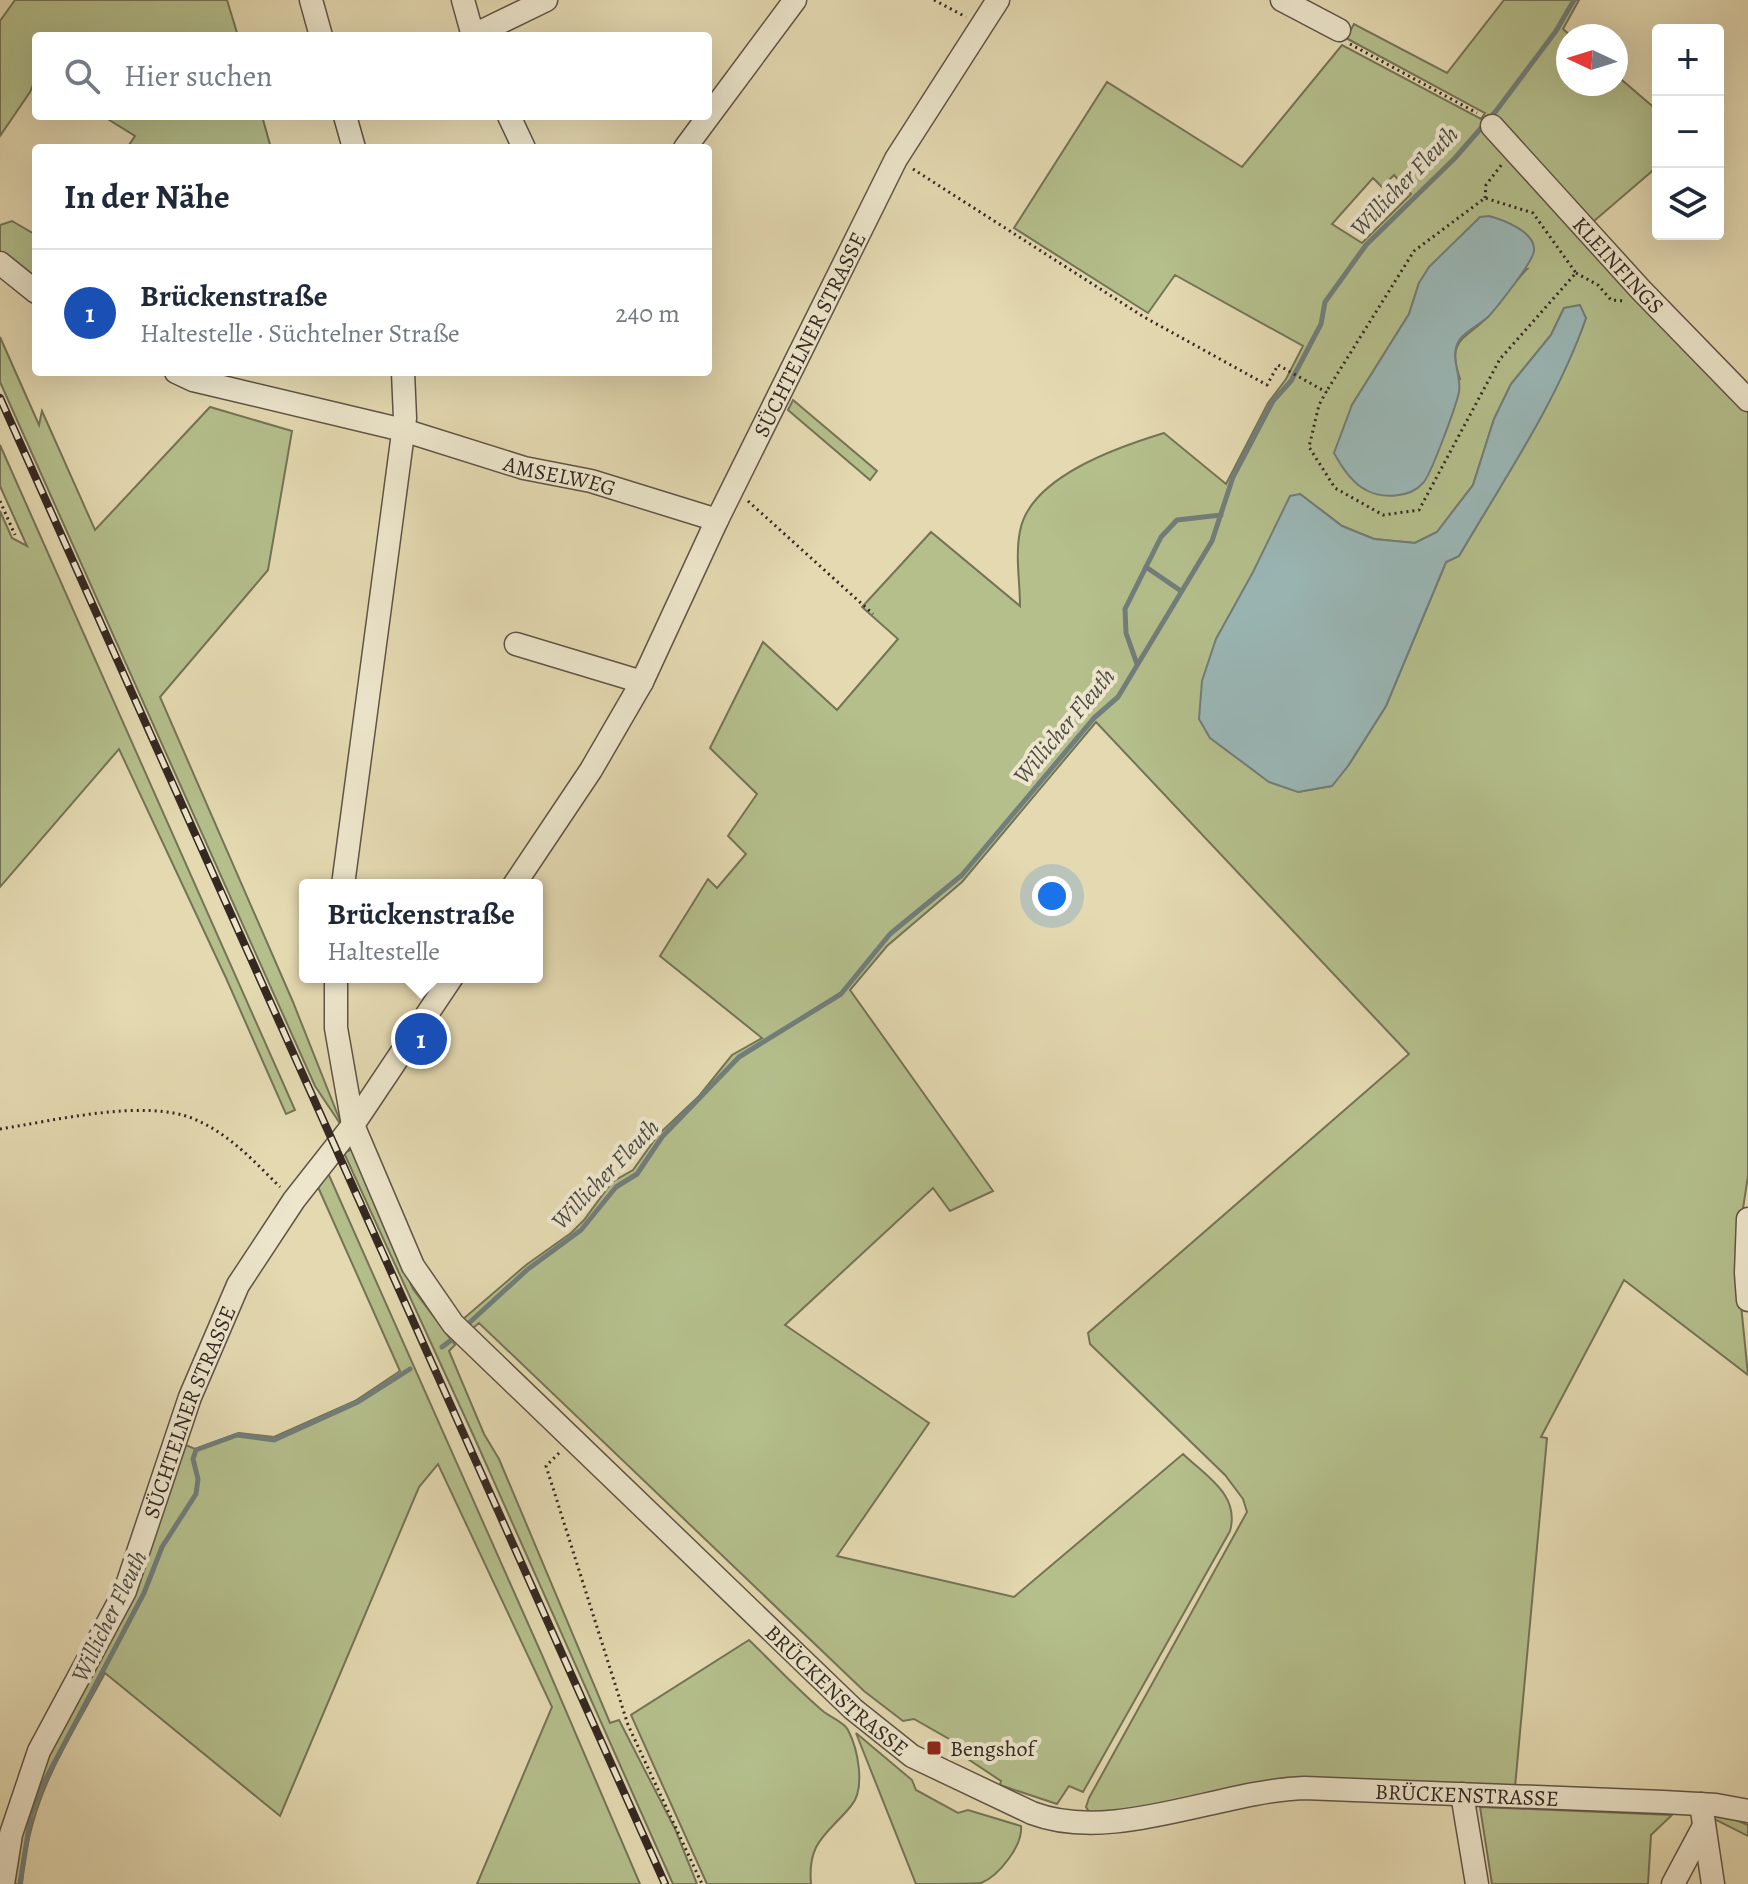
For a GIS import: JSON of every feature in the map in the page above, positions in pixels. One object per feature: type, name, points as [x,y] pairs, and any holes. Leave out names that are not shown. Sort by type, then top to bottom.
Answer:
[{"type":"street","points":[[311,0],[320,32]]},
{"type":"street","points":[[463,0],[472,32]]},
{"type":"street","points":[[481,32],[546,0]]},
{"type":"street","points":[[712,112],[795,0]]},
{"type":"street","name":"SÜCHTELNER STRASSE","points":[[518,879],[591,770],[642,682],[717,520],[896,159],[998,0]]},
{"type":"street","points":[[1282,0],[1339,30]]},
{"type":"street","points":[[346,120],[353,144]]},
{"type":"street","points":[[511,120],[522,144]]},
{"type":"street","points":[[688,144],[706,120]]},
{"type":"street","name":"KLEINFINGS","points":[[1487,121],[1641,290],[1748,400]]},
{"type":"street","points":[[0,263],[32,289]]},
{"type":"street","name":"AMSELWEG","points":[[184,376],[403,430],[524,468],[591,481],[717,520]]},
{"type":"street","points":[[344,879],[405,418],[403,376]]},
{"type":"street","points":[[516,644],[642,682]]},
{"type":"street","name":"BRÜCKENSTRASSE","points":[[336,983],[336,1028],[353,1125],[413,1266],[453,1324],[853,1709],[912,1756],[1032,1813],[1072,1821],[1114,1821],[1292,1789],[1462,1794],[1703,1815],[1748,1811]]},
{"type":"street","name":"SÜCHTELNER STRASSE","points":[[3,1884],[11,1834],[39,1751],[125,1591],[190,1397],[238,1285],[294,1200],[353,1125],[448,983]]},
{"type":"street","points":[[1748,1219],[1748,1300]]},
{"type":"street","points":[[1462,1794],[1477,1884]]},
{"type":"street","points":[[1673,1884],[1703,1815]]},
{"type":"street","points":[[1703,1815],[1713,1884]]},
{"type":"path","points":[[934,0],[982,25]]},
{"type":"path","points":[[1339,30],[1347,42],[1487,121]]},
{"type":"path","points":[[1517,152],[1502,163],[1486,185],[1485,198],[1414,251],[1326,392],[1319,405],[1309,447],[1335,488],[1383,515],[1419,510],[1500,359],[1576,273]]},
{"type":"path","points":[[896,159],[1144,317],[1267,385],[1278,365],[1326,392]]},
{"type":"path","points":[[1485,198],[1533,213],[1576,273],[1593,282],[1607,297],[1615,301],[1628,300],[1641,290]]},
{"type":"path","points":[[733,488],[873,614]]},
{"type":"path","points":[[0,501],[15,535]]},
{"type":"path","points":[[0,1129],[118,1112],[163,1110],[194,1119],[242,1149],[294,1200]]},
{"type":"path","points":[[572,1439],[546,1466],[628,1725],[702,1884]]},
{"type":"green space","points":[[15,0],[227,0],[237,32],[32,32],[32,87],[0,136],[0,21]]},
{"type":"green space","points":[[1504,0],[1579,0],[1566,24],[1556,24],[1556,96],[1628,96],[1628,85],[1652,106],[1652,171],[1587,227],[1748,406],[1748,1176],[1740,1228],[1738,1274],[1748,1375],[1624,1280],[1541,1437],[1547,1438],[1515,1787],[1303,1779],[1123,1812],[1090,1813],[1086,1807],[1089,1798],[1247,1512],[1243,1499],[1225,1475],[1090,1344],[1088,1333],[1409,1054],[1096,722],[962,882],[887,946],[850,990],[993,1191],[950,1211],[933,1188],[785,1325],[929,1423],[837,1556],[1014,1597],[1183,1454],[1226,1497],[1232,1518],[1230,1531],[1083,1792],[1069,1786],[1057,1804],[1000,1785],[1001,1781],[959,1753],[956,1743],[914,1719],[903,1721],[864,1691],[479,1323],[472,1329],[462,1320],[526,1265],[571,1233],[612,1182],[633,1170],[658,1135],[699,1096],[732,1055],[762,1038],[660,956],[708,879],[717,888],[746,854],[728,836],[757,794],[710,748],[763,642],[837,710],[898,639],[862,607],[931,532],[1020,606],[1020,531],[1027,512],[1040,495],[1078,467],[1164,433],[1226,484],[1268,403],[1286,379],[1303,346],[1175,275],[1148,313],[1014,228],[1107,82],[1242,167],[1342,45],[1481,119],[1485,113],[1346,38],[1354,24],[1447,73]],"holes":[[[1394,175],[1411,194],[1362,243],[1332,224],[1373,178],[1382,187]],[[1527,269],[1491,313],[1457,346],[1455,354],[1460,379],[1352,405],[1409,314],[1419,283]],[[1564,308],[1586,318],[1574,349],[1528,440],[1459,556],[1446,562],[1386,706],[1348,766],[1331,786],[1298,792],[1216,639],[1300,494],[1342,526],[1374,539],[1415,543],[1437,532],[1473,485],[1494,419],[1511,384],[1551,335]]]},
{"type":"green space","points":[[109,120],[263,120],[270,144],[130,144],[135,136]]},
{"type":"green space","points":[[12,221],[32,233],[32,283],[0,256],[0,225]]},
{"type":"green space","points":[[0,337],[39,425],[42,411],[95,530],[210,407],[292,431],[268,570],[160,697],[293,1002],[343,1128],[315,1086],[0,382]]},
{"type":"green space","points":[[793,400],[877,471],[870,480],[788,410]]},
{"type":"green space","points":[[0,445],[295,1110],[286,1114],[119,749],[0,887],[0,511],[12,538],[27,546],[0,486]]},
{"type":"green space","points":[[352,1149],[413,1289],[455,1345],[449,1351],[484,1434],[499,1459],[610,1723],[619,1720],[675,1829],[697,1884],[673,1884],[344,1153]]},
{"type":"green space","points":[[328,1173],[640,1884],[477,1884],[552,1707],[438,1464],[419,1487],[280,1816],[105,1673],[63,1749],[41,1799],[32,1825],[22,1884],[9,1884],[24,1809],[181,1443],[195,1449],[239,1433],[274,1437],[355,1401],[400,1371],[318,1187]]},
{"type":"green space","points":[[749,1640],[814,1704],[844,1725],[855,1748],[859,1769],[856,1799],[816,1848],[812,1858],[811,1884],[707,1884],[631,1715]]},
{"type":"green space","points":[[856,1733],[912,1780],[916,1790],[958,1813],[968,1810],[1021,1826],[1014,1851],[1002,1867],[981,1883],[916,1884]]},
{"type":"green space","points":[[1480,1807],[1672,1815],[1651,1835],[1648,1884],[1492,1884]]},
{"type":"green space","points":[[1714,1814],[1748,1825],[1748,1836],[1714,1819]]},
{"type":"water","points":[[1489,216],[1525,233],[1533,244],[1532,257],[1493,311],[1463,336],[1457,345],[1455,358],[1459,392],[1423,483],[1403,494],[1388,496],[1373,493],[1352,479],[1334,453],[1352,405],[1409,314],[1419,283],[1429,267],[1480,217]]},
{"type":"water","points":[[1580,305],[1586,318],[1545,410],[1459,556],[1446,562],[1386,706],[1332,786],[1298,792],[1269,782],[1210,738],[1199,719],[1202,681],[1216,639],[1290,496],[1300,494],[1342,526],[1374,539],[1415,543],[1437,532],[1473,485],[1494,419],[1511,384],[1551,335],[1564,308]]},
{"type":"waterway","name":"Willicher Fleuth","points":[[469,1323],[528,1269],[581,1230],[616,1187],[637,1174],[662,1137],[739,1057],[841,994],[890,934],[962,875],[1094,718],[1118,697],[1212,541],[1233,477],[1273,401],[1291,381],[1321,324],[1325,302],[1366,245],[1455,158],[1496,111],[1556,31],[1574,0]]},
{"type":"waterway","points":[[1137,664],[1126,633],[1125,609],[1161,537],[1177,520],[1221,515]]},
{"type":"waterway","points":[[1146,567],[1181,591]]},
{"type":"waterway","name":"Willicher Fleuth","points":[[442,1347],[450,1341]]},
{"type":"waterway","name":"Willicher Fleuth","points":[[20,1884],[31,1815],[41,1788],[144,1593],[162,1547],[196,1494],[198,1479],[193,1459],[196,1450],[237,1435],[274,1440],[358,1402],[410,1369]]},
{"type":"railway","points":[[0,398],[665,1884]]},
{"type":"place","name":"Brückenstraße","points":[[421,1039]]},
{"type":"place","name":"Bengshof","points":[[934,1748]]}]
